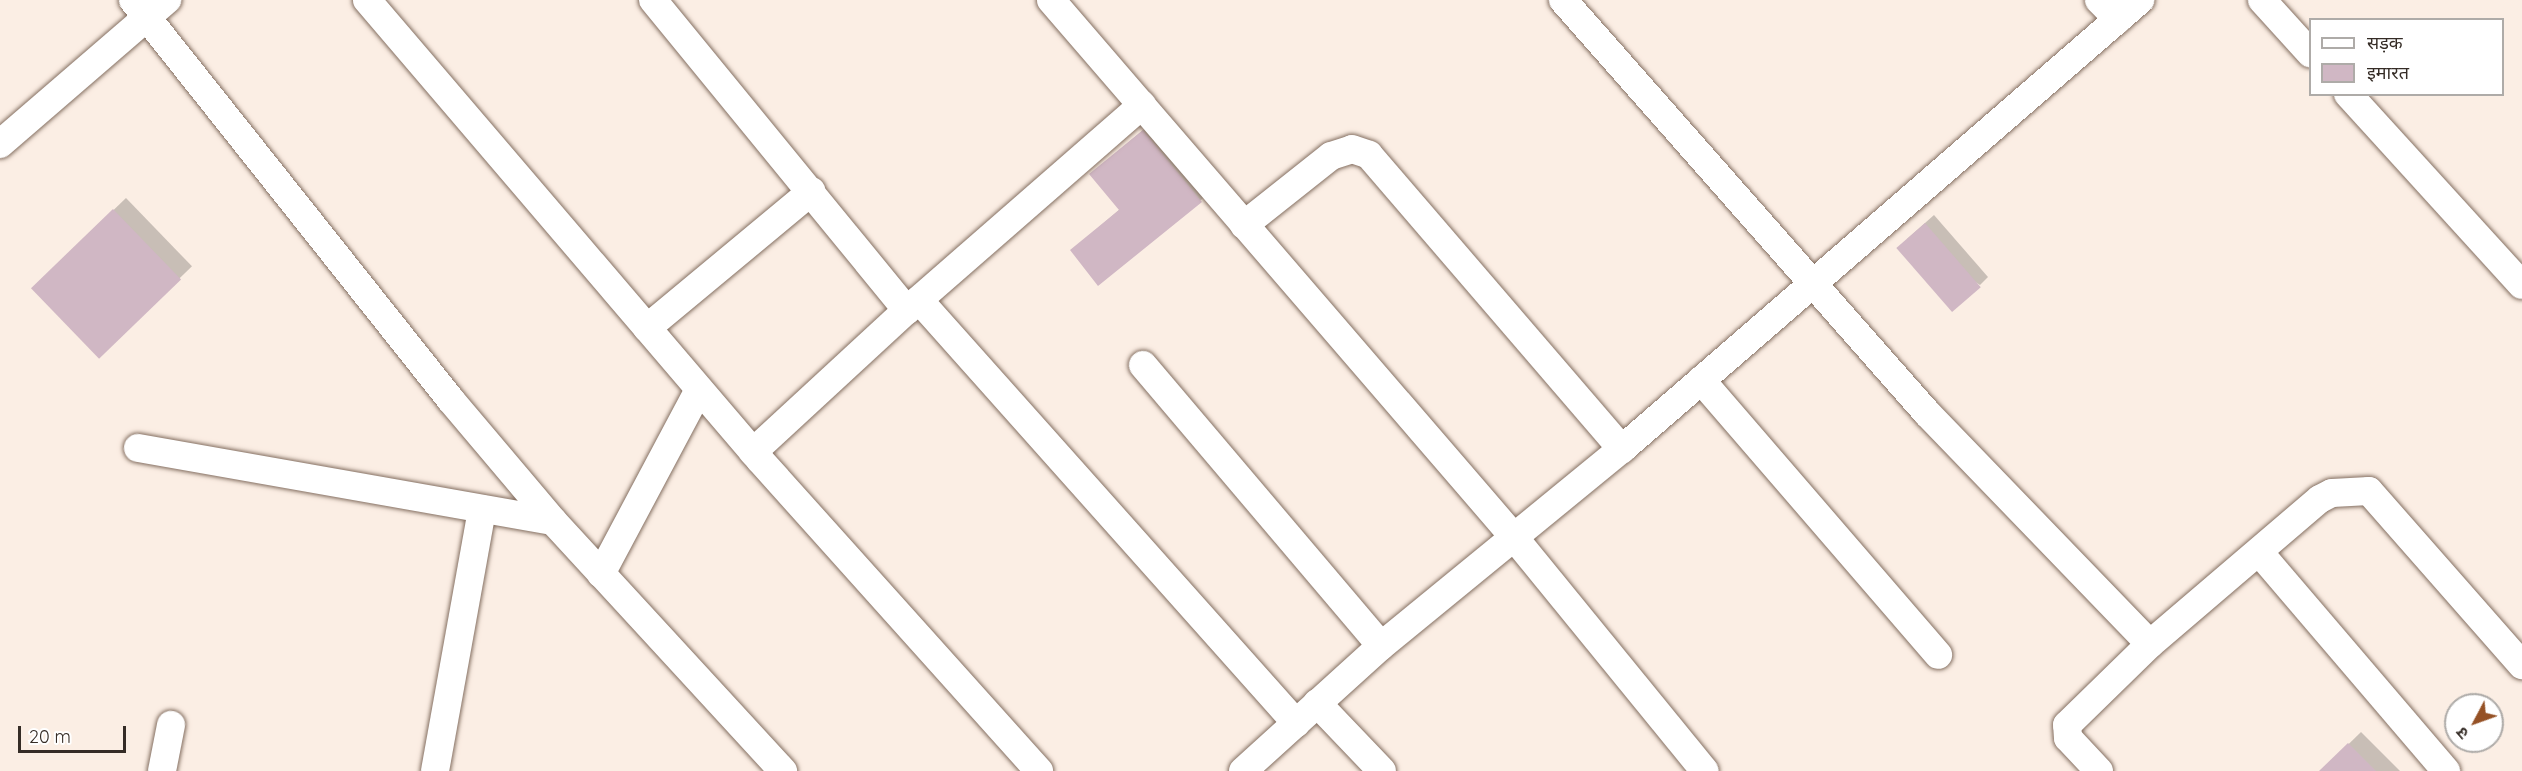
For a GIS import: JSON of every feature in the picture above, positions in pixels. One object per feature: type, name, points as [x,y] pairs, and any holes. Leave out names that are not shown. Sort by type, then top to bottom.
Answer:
[{"type":"street","points":[[367,0],[753,452],[1039,771]]},
{"type":"street","points":[[653,0],[812,191],[1296,723]]},
{"type":"street","points":[[1051,0],[1513,536],[1705,771]]},
{"type":"street","points":[[1243,771],[1381,646],[1622,449],[1814,282],[2109,10],[2140,0]]},
{"type":"street","points":[[2262,0],[2309,52]]},
{"type":"street","points":[[1573,4],[1935,421],[2150,644]]},
{"type":"street","points":[[0,144],[149,5],[450,399],[553,521],[783,771]]},
{"type":"street","points":[[2350,96],[2522,285]]},
{"type":"street","points":[[753,452],[914,305],[1142,105]]},
{"type":"street","points":[[1244,225],[1331,156],[1352,148],[1369,155],[1622,449]]},
{"type":"street","points":[[647,328],[812,191]]},
{"type":"street","points":[[1143,365],[1381,646]]},
{"type":"street","points":[[1701,380],[1938,655]]},
{"type":"street","points":[[601,574],[699,390]]},
{"type":"street","points":[[138,448],[553,521]]},
{"type":"street","points":[[2099,771],[2068,738],[2065,727],[2150,644],[2326,495],[2367,489],[2522,665]]},
{"type":"street","points":[[435,771],[482,509]]},
{"type":"street","points":[[2259,552],[2446,771]]},
{"type":"street","points":[[1317,703],[1382,771]]},
{"type":"street","points":[[162,771],[171,725]]},
{"type":"building","points":[[1143,130],[1202,202],[1098,286],[1070,250],[1119,210],[1089,174]]},
{"type":"building","points":[[113,209],[181,279],[99,359],[31,288]]},
{"type":"building","points":[[1925,223],[1981,287],[1952,312],[1896,248]]},
{"type":"building","points":[[2348,743],[2376,771],[2319,771]]}]
